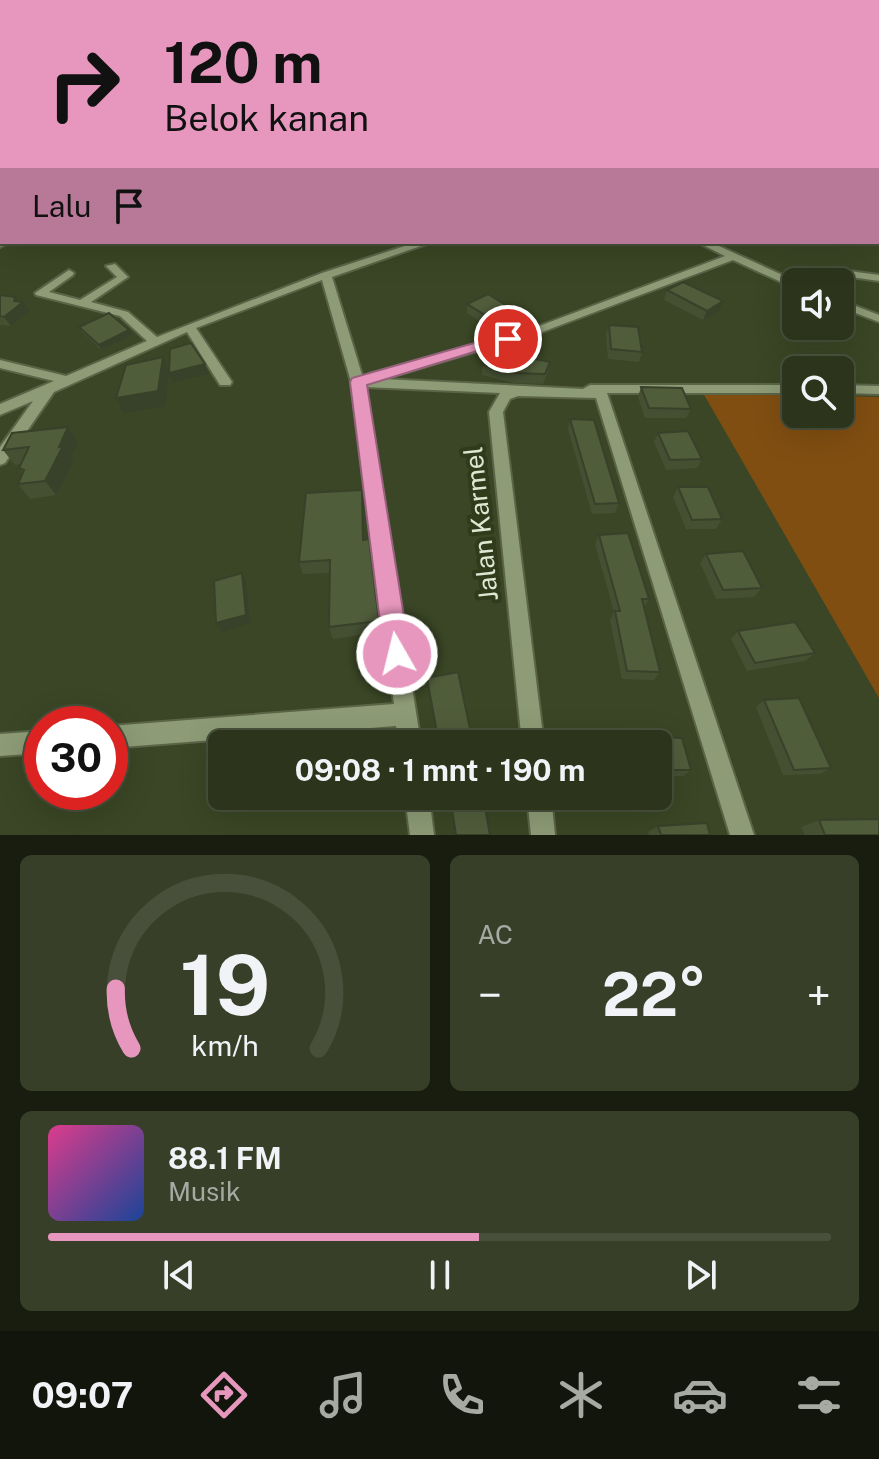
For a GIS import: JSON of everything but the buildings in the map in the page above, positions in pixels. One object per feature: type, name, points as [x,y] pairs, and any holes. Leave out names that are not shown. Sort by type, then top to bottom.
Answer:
[{"type":"street","points":[[0,410],[189,327],[326,275],[421,244]]},
{"type":"street","points":[[706,244],[782,279]]},
{"type":"street","points":[[358,382],[538,330],[732,257]]},
{"type":"street","points":[[83,303],[123,277],[111,266]]},
{"type":"street","points":[[69,273],[40,293],[124,314],[155,341]]},
{"type":"street","points":[[326,275],[358,382],[408,730]]},
{"type":"street","points":[[854,275],[879,278]]},
{"type":"street","points":[[854,309],[879,319]]},
{"type":"street","points":[[189,327],[225,382]]},
{"type":"street","points":[[0,364],[66,380]]},
{"type":"street","points":[[358,382],[532,389],[782,389]]},
{"type":"street","points":[[0,459],[50,387]]},
{"type":"street","points":[[854,389],[879,390]]},
{"type":"street","name":"Jalan Karmel","points":[[531,730],[496,412],[505,396],[516,391],[601,394],[742,835]]},
{"type":"street","points":[[128,736],[406,714]]},
{"type":"street","points":[[0,745],[24,743]]},
{"type":"street","points":[[419,810],[422,835]]},
{"type":"street","points":[[540,810],[543,835]]},
{"type":"shaded area","points":[[703,393],[782,395],[782,428],[854,428],[854,396],[879,397],[879,698]]},
{"type":"route","points":[[397,654],[358,382],[508,339]]}]
